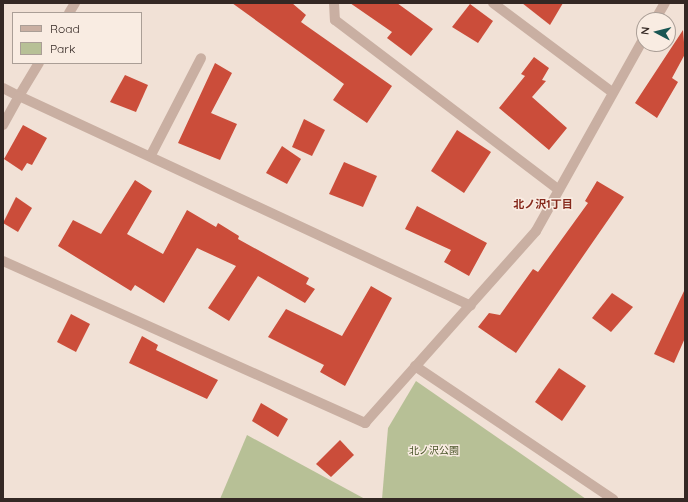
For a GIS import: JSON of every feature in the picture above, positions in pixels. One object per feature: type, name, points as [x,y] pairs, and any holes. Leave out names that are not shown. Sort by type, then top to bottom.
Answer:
[{"type":"street","points":[[70,12],[75,3]]},
{"type":"street","points":[[334,3],[336,20],[558,189]]},
{"type":"street","points":[[492,3],[612,92]]},
{"type":"street","points":[[660,12],[665,3]]},
{"type":"street","points":[[3,261],[365,423],[415,366],[471,306],[536,231],[612,92],[636,52]]},
{"type":"street","points":[[151,155],[201,58]]},
{"type":"street","points":[[3,125],[38,64]]},
{"type":"street","points":[[3,88],[151,155],[471,306]]},
{"type":"street","points":[[415,366],[614,499]]},
{"type":"green space","name":"北ノ沢公園","points":[[416,381],[586,499],[382,499],[388,428]]},
{"type":"green space","points":[[247,435],[365,499],[220,499]]},
{"type":"building","points":[[232,3],[292,3],[306,15],[301,22],[392,86],[367,123],[333,100],[344,84]]},
{"type":"building","points":[[350,3],[397,3],[433,29],[411,56],[387,38],[392,32]]},
{"type":"building","points":[[522,3],[563,3],[550,25]]},
{"type":"building","points":[[470,4],[493,21],[478,43],[452,27]]},
{"type":"building","points":[[683,30],[685,54],[672,78],[678,82],[657,118],[635,103],[669,52],[676,52],[676,41]]},
{"type":"building","points":[[534,57],[549,68],[542,80],[546,81],[532,97],[567,128],[549,150],[499,108],[525,76],[521,74]]},
{"type":"building","points":[[215,63],[232,73],[211,113],[237,124],[220,160],[178,143]]},
{"type":"building","points":[[125,75],[148,85],[136,112],[110,102]]},
{"type":"building","points":[[304,119],[325,130],[312,156],[292,147]]},
{"type":"building","points":[[23,125],[47,138],[32,165],[27,163],[22,171],[4,159]]},
{"type":"building","points":[[457,130],[491,152],[464,193],[431,171]]},
{"type":"building","points":[[282,146],[301,159],[287,184],[266,173]]},
{"type":"building","points":[[344,162],[377,176],[363,207],[329,194]]},
{"type":"building","points":[[135,180],[152,191],[127,234],[163,254],[187,210],[216,227],[218,223],[239,236],[238,239],[309,278],[306,284],[315,289],[305,303],[258,276],[229,321],[208,308],[236,266],[197,248],[164,303],[135,285],[131,291],[58,246],[73,220],[101,234]]},
{"type":"building","points":[[597,181],[624,197],[516,353],[478,327],[489,313],[500,315],[533,269],[538,272],[588,203],[585,201]]},
{"type":"building","points":[[16,197],[32,208],[18,232],[3,223]]},
{"type":"building","points":[[417,206],[487,243],[469,276],[444,262],[451,250],[405,229]]},
{"type":"building","points":[[371,286],[392,298],[345,386],[320,372],[324,365],[268,337],[286,309],[342,336]]},
{"type":"building","points":[[685,289],[685,338],[674,363],[654,354]]},
{"type":"building","points":[[612,293],[633,307],[611,332],[592,318]]},
{"type":"building","points":[[71,314],[90,324],[76,352],[57,342]]},
{"type":"building","points":[[142,336],[158,345],[156,350],[218,380],[207,399],[129,363]]},
{"type":"building","points":[[559,368],[586,386],[562,421],[535,402]]},
{"type":"building","points":[[261,403],[288,419],[278,437],[252,421]]},
{"type":"building","points":[[340,440],[354,455],[331,477],[316,464]]},
{"type":"district","name":"北ノ沢1丁目","points":[[543,204]]}]
